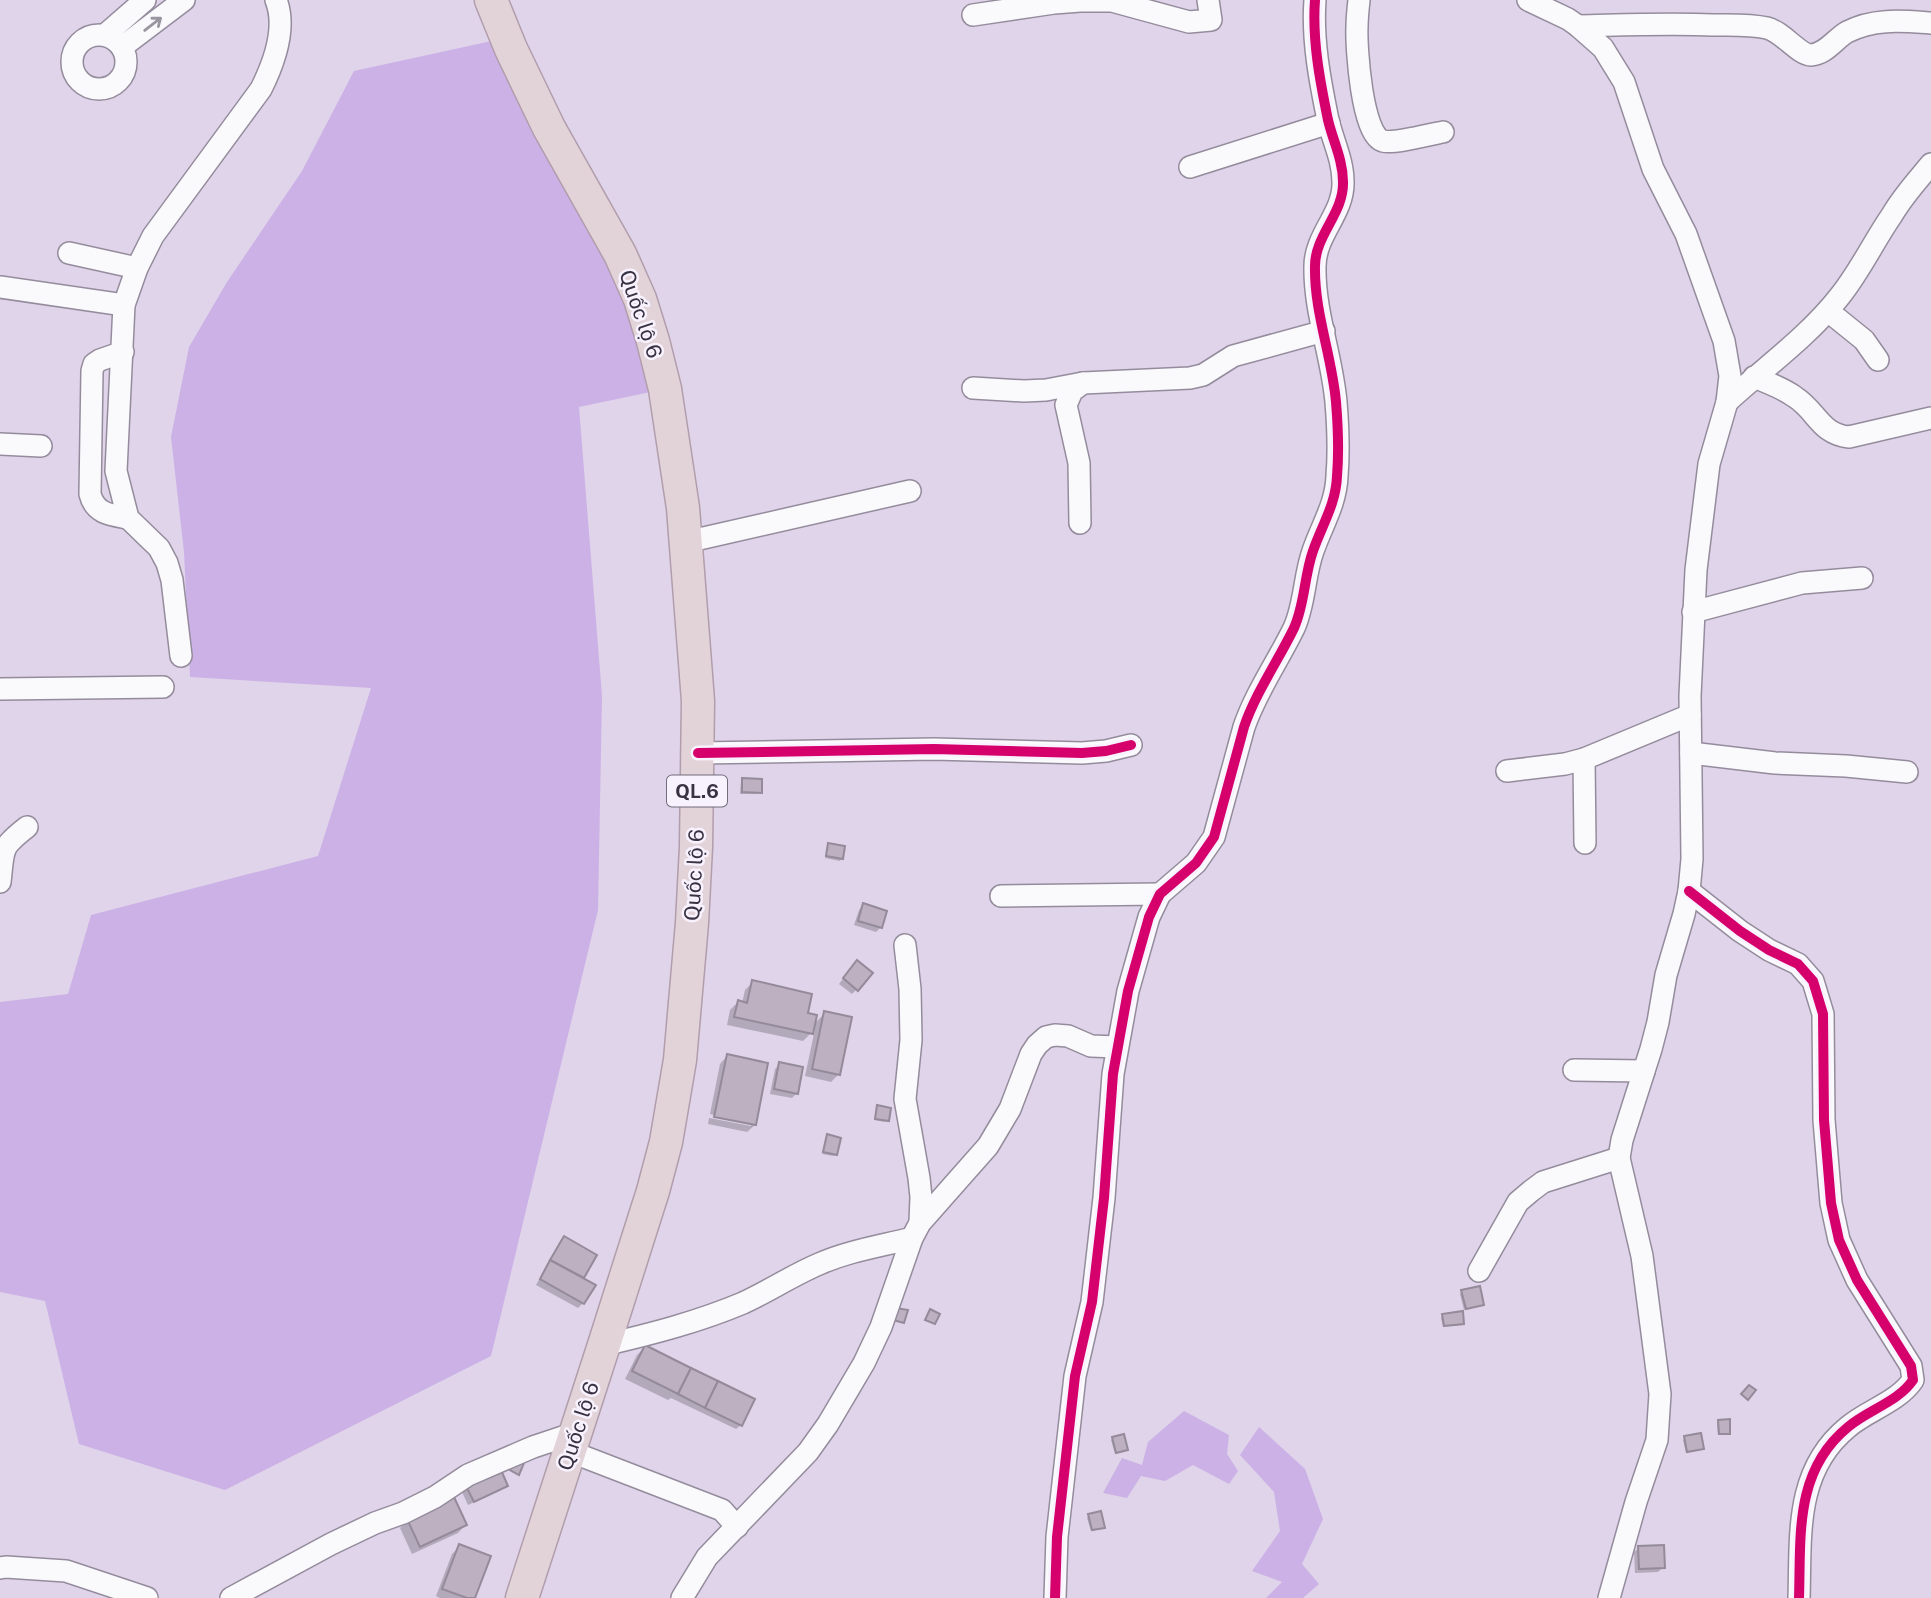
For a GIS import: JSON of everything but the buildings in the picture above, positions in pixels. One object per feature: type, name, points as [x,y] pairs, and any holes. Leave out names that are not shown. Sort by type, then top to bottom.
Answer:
[{"type":"highway","name":"Quốc lộ 6","points":[[491,0],[549,128],[620,254],[640,299],[665,389],[676,456],[687,542],[698,701],[692,923],[680,1060],[667,1142],[522,1598]]},
{"type":"street","points":[[145,0],[113,41],[184,0]]},
{"type":"street","points":[[973,15],[1054,3],[1112,1],[1189,22],[1200,22],[1211,20],[1208,0]]},
{"type":"street","points":[[1055,1598],[1056,1537],[1075,1376],[1092,1303],[1117,1048],[1136,962],[1149,917],[1160,894],[1196,863],[1214,837],[1247,718],[1294,628],[1312,552],[1331,510],[1335,493],[1336,402],[1316,287],[1315,263],[1322,239],[1339,206],[1344,184],[1342,165],[1329,123],[1316,48],[1315,0]]},
{"type":"street","points":[[1359,0],[1356,29],[1361,83],[1370,124],[1376,137],[1383,141],[1392,141],[1443,132]]},
{"type":"street","points":[[1528,0],[1578,26],[1603,48],[1625,82],[1653,169],[1686,234],[1724,341],[1730,376],[1727,402],[1709,464],[1696,570],[1690,715],[1692,859],[1689,891],[1666,975],[1658,1022],[1619,1158],[1642,1256],[1660,1394],[1657,1440],[1609,1598]]},
{"type":"street","points":[[181,656],[172,580],[167,563],[159,548],[128,518],[116,471],[124,304],[137,268],[153,236],[261,89],[270,72],[277,47],[281,15],[277,1]]},
{"type":"street","points":[[1578,26],[1659,23],[1751,26],[1770,29],[1809,55],[1820,53],[1846,33],[1868,24],[1892,20],[1931,23]]},
{"type":"street","points":[[1190,167],[1329,123]]},
{"type":"street","points":[[1727,402],[1793,346],[1828,311],[1893,212],[1931,164]]},
{"type":"street","points":[[69,253],[137,268]]},
{"type":"street","points":[[0,287],[124,304]]},
{"type":"street","points":[[1828,311],[1864,340],[1878,360]]},
{"type":"street","points":[[972,388],[1046,390],[1083,383],[1190,378],[1203,375],[1233,356],[1324,331]]},
{"type":"street","points":[[123,352],[100,360],[94,364],[92,370],[90,494],[101,512],[128,518]]},
{"type":"street","points":[[1754,377],[1799,399],[1826,429],[1836,436],[1849,437],[1931,418]]},
{"type":"street","points":[[1080,523],[1079,463],[1066,405],[1072,391],[1083,383]]},
{"type":"street","points":[[0,444],[41,446]]},
{"type":"street","points":[[687,542],[910,491]]},
{"type":"street","points":[[1693,612],[1802,583],[1862,578]]},
{"type":"street","points":[[0,690],[163,687]]},
{"type":"street","points":[[1507,771],[1565,764],[1690,715]]},
{"type":"street","points":[[698,753],[934,749],[1082,753],[1106,751],[1131,744]]},
{"type":"street","points":[[1691,753],[1775,763],[1907,772]]},
{"type":"street","points":[[1584,758],[1585,843]]},
{"type":"street","points":[[0,882],[3,850],[9,840],[27,827]]},
{"type":"street","points":[[1689,891],[1740,931],[1769,950],[1798,964],[1813,981],[1823,1014],[1824,1120],[1831,1203],[1839,1240],[1857,1280],[1911,1366],[1913,1380],[1907,1389],[1848,1427],[1818,1462],[1809,1481],[1802,1507],[1799,1598]]},
{"type":"street","points":[[1001,896],[1160,894]]},
{"type":"street","points":[[682,1598],[707,1558],[808,1452],[845,1397],[881,1328],[916,1231],[921,1197],[905,1099],[911,1040],[911,989],[905,945]]},
{"type":"street","points":[[604,1345],[696,1320],[744,1302],[819,1264],[916,1231],[988,1146],[1010,1109],[1037,1045],[1046,1037],[1055,1035],[1068,1036],[1091,1046],[1117,1048]]},
{"type":"street","points":[[1574,1070],[1644,1071]]},
{"type":"street","points":[[1479,1271],[1518,1202],[1531,1191],[1543,1182],[1619,1158]]},
{"type":"street","points":[[231,1598],[331,1544],[435,1497],[468,1475],[533,1447],[572,1442],[722,1510],[737,1527]]},
{"type":"street","points":[[0,1568],[66,1571],[146,1598]]},
{"type":"shaded area","points":[[510,37],[665,389],[579,407],[602,696],[598,910],[491,1356],[225,1490],[79,1444],[45,1301],[0,1292],[0,1002],[68,994],[91,915],[318,856],[371,688],[190,677],[184,552],[171,437],[189,347],[227,282],[302,171],[354,71]]},
{"type":"shaded area","points":[[1184,1411],[1229,1435],[1227,1454],[1238,1471],[1229,1484],[1193,1465],[1165,1481],[1141,1476],[1127,1498],[1103,1493],[1122,1458],[1142,1465],[1148,1442]]},
{"type":"shaded area","points":[[1259,1427],[1305,1469],[1323,1519],[1302,1564],[1319,1584],[1303,1598],[1266,1598],[1282,1582],[1252,1571],[1280,1531],[1274,1492],[1240,1455]]},
{"type":"cycle path","points":[[1055,1598],[1057,1537],[1075,1376],[1092,1302],[1104,1198],[1113,1074],[1128,991],[1149,917],[1160,894],[1196,863],[1214,837],[1244,727],[1298,619],[1310,561],[1336,486],[1336,402],[1317,300],[1315,266],[1320,244],[1339,204],[1343,182],[1320,75],[1315,0]]},
{"type":"cycle path","points":[[698,753],[934,749],[1082,753],[1131,745]]},
{"type":"cycle path","points":[[1689,891],[1740,931],[1769,950],[1798,964],[1813,981],[1823,1014],[1824,1120],[1831,1203],[1839,1240],[1857,1280],[1911,1366],[1913,1380],[1907,1388],[1848,1427],[1830,1444],[1818,1464],[1809,1484],[1804,1506],[1799,1598]]}]
